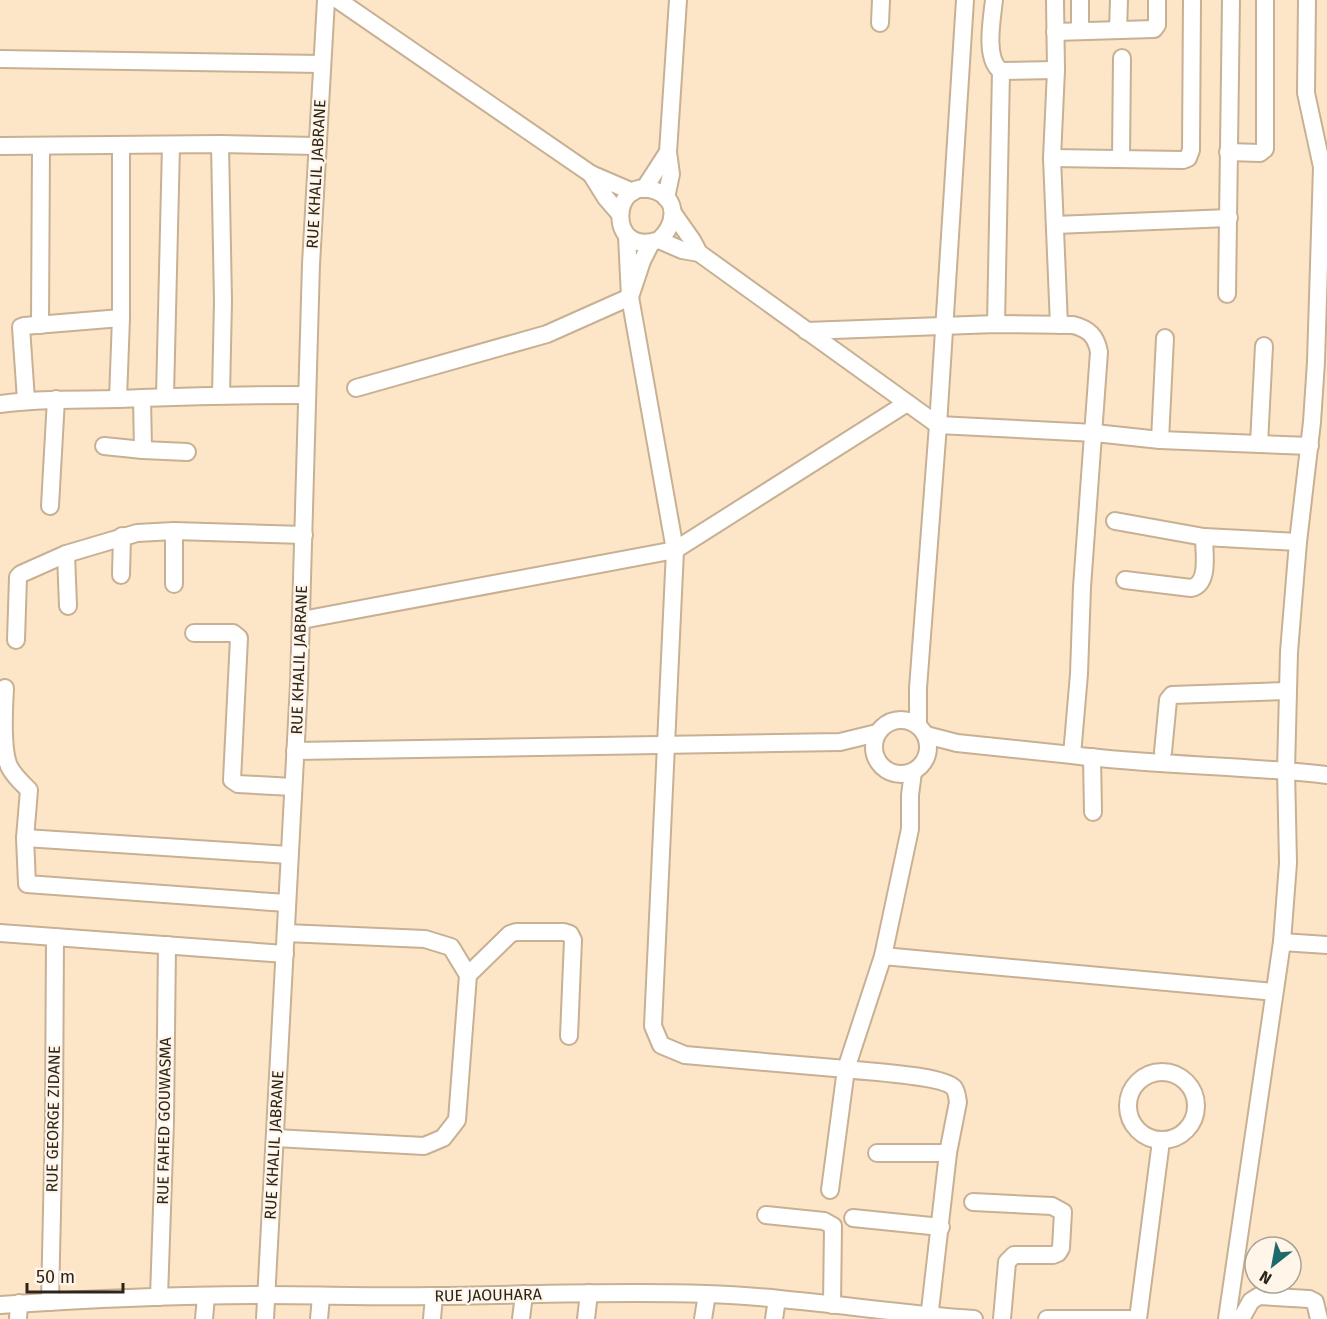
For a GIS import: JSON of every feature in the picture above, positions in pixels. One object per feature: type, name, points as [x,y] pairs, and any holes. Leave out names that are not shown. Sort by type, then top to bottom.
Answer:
[{"type":"street","name":"RUE KHALIL JABRANE","points":[[265,1319],[302,620],[307,395],[317,146],[326,0]]},
{"type":"street","points":[[338,0],[591,174],[639,190],[656,191],[670,206],[699,253],[938,425],[1095,433],[1160,440],[1310,446]]},
{"type":"street","points":[[356,388],[547,334],[630,297],[642,261],[655,241],[667,233],[672,224],[668,152],[678,0]]},
{"type":"street","points":[[880,0],[880,23]]},
{"type":"street","points":[[840,742],[874,754],[882,767],[904,773],[923,764],[928,752],[922,730],[918,688],[938,425],[964,0]]},
{"type":"street","points":[[994,0],[991,59],[995,67],[1000,70],[1056,70]]},
{"type":"street","points":[[1055,0],[1056,70],[1053,158],[1059,325]]},
{"type":"street","points":[[1080,0],[1080,31]]},
{"type":"street","points":[[1118,30],[1119,0]]},
{"type":"street","points":[[1056,32],[1155,29],[1157,0]]},
{"type":"street","points":[[1053,158],[1183,160],[1191,154],[1192,0]]},
{"type":"street","points":[[1227,294],[1231,0]]},
{"type":"street","points":[[1228,152],[1260,153],[1265,149],[1266,0]]},
{"type":"street","points":[[1227,1319],[1282,942],[1288,863],[1286,770],[1290,635],[1298,542],[1310,446],[1320,423],[1322,167],[1306,93],[1307,0]]},
{"type":"street","points":[[1121,159],[1122,58]]},
{"type":"street","points":[[0,59],[322,64]]},
{"type":"street","points":[[996,324],[1000,70]]},
{"type":"street","points":[[0,146],[121,147],[220,144],[317,146]]},
{"type":"street","points":[[220,144],[223,301],[221,395]]},
{"type":"street","points":[[165,396],[171,145]]},
{"type":"street","points":[[40,325],[41,147]]},
{"type":"street","points":[[117,399],[121,318],[121,147]]},
{"type":"street","points":[[668,152],[639,190],[623,201],[619,213],[622,230],[627,236],[638,241],[655,241],[699,253]]},
{"type":"street","points":[[591,174],[606,198],[619,213]]},
{"type":"street","points":[[1055,225],[1229,218]]},
{"type":"street","points":[[627,236],[630,297],[675,550],[664,745],[653,1026],[661,1045],[685,1055],[913,1076],[947,1083],[954,1087],[958,1102],[948,1153],[930,1318]]},
{"type":"street","points":[[26,400],[21,330],[24,326],[121,318]]},
{"type":"street","points":[[806,331],[996,324],[1083,327],[1092,333],[1098,343],[1099,352],[1072,755]]},
{"type":"street","points":[[1160,440],[1165,338]]},
{"type":"street","points":[[1259,444],[1264,346]]},
{"type":"street","points":[[0,404],[56,399],[307,395]]},
{"type":"street","points":[[142,398],[142,450]]},
{"type":"street","points":[[50,506],[56,399]]},
{"type":"street","points":[[302,620],[675,550],[907,403]]},
{"type":"street","points":[[104,446],[187,452]]},
{"type":"street","points":[[1115,521],[1204,537],[1298,542]]},
{"type":"street","points":[[16,640],[18,577],[66,554],[137,533],[174,531],[304,535]]},
{"type":"street","points":[[174,531],[174,584]]},
{"type":"street","points":[[121,575],[122,536]]},
{"type":"street","points":[[1125,580],[1191,588],[1198,586],[1204,574],[1204,537]]},
{"type":"street","points":[[66,554],[68,606]]},
{"type":"street","points":[[194,633],[233,633],[239,638],[232,780],[238,784],[293,788]]},
{"type":"street","points":[[5,688],[3,726],[9,766],[18,780],[29,790],[25,838],[26,882],[28,885],[286,903]]},
{"type":"street","points":[[894,720],[918,688]]},
{"type":"street","points":[[1163,752],[1168,700],[1172,695],[1287,692]]},
{"type":"street","points":[[874,754],[877,733],[884,725],[894,720],[906,720],[922,730],[957,743],[1092,757],[1286,770],[1327,775]]},
{"type":"street","points":[[295,751],[840,742],[877,733]]},
{"type":"street","points":[[928,752],[957,743]]},
{"type":"street","points":[[1092,757],[1093,812]]},
{"type":"street","points":[[830,1190],[846,1069],[883,956],[910,829],[910,795],[904,773]]},
{"type":"street","points":[[25,838],[289,855]]},
{"type":"street","points":[[468,975],[510,934],[516,932],[570,934],[573,940],[569,1036]]},
{"type":"street","points":[[0,933],[285,954]]},
{"type":"street","points":[[275,1138],[424,1146],[443,1138],[457,1120],[468,975],[451,947],[425,939],[286,933]]},
{"type":"street","name":"RUE GEORGE ZIDANE","points":[[50,1302],[55,937]]},
{"type":"street","points":[[1282,942],[1327,945]]},
{"type":"street","name":"RUE FAHED GOUWASMA","points":[[159,1297],[165,1121],[167,945]]},
{"type":"street","points":[[883,956],[1274,992]]},
{"type":"street","points":[[1164,1072],[1177,1075],[1188,1083],[1195,1095],[1197,1108],[1194,1121],[1185,1132],[1174,1139],[1161,1141],[1137,1130],[1130,1118],[1128,1105],[1131,1092],[1139,1081],[1150,1074],[1164,1072]]},
{"type":"street","points":[[1047,1319],[1137,1319],[1161,1141]]},
{"type":"street","points":[[877,1153],[948,1153]]},
{"type":"street","points":[[973,1202],[1052,1206],[1064,1212],[1061,1248],[1058,1253],[1014,1255],[1009,1258],[1002,1319]]},
{"type":"street","points":[[766,1215],[824,1221],[833,1226],[832,1305]]},
{"type":"street","points":[[853,1218],[941,1227]]},
{"type":"street","points":[[586,1319],[589,1293]]},
{"type":"street","points":[[521,1319],[524,1294]]},
{"type":"street","points":[[703,1319],[707,1294]]},
{"type":"street","name":"RUE JAOUHARA","points":[[0,1305],[19,1311],[50,1302],[159,1297],[707,1294],[777,1299],[930,1318],[974,1319]]},
{"type":"street","points":[[204,1319],[206,1296]]},
{"type":"street","points":[[432,1319],[434,1296]]},
{"type":"street","points":[[1241,1319],[1251,1301],[1258,1296],[1309,1299],[1315,1302],[1319,1319]]},
{"type":"street","points":[[320,1319],[321,1297]]},
{"type":"street","points":[[774,1319],[777,1299]]}]
